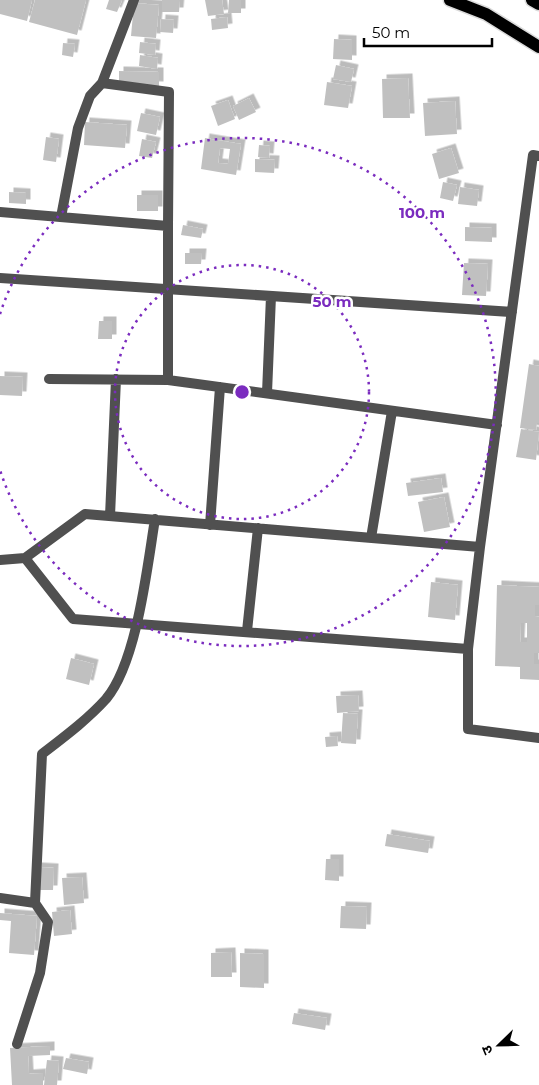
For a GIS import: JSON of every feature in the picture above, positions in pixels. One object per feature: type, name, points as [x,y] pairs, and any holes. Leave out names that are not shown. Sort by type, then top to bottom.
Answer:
[{"type":"main road","points":[[450,0],[486,14],[539,47]]},
{"type":"main road","points":[[532,0],[539,4]]},
{"type":"street","points":[[61,217],[78,128],[90,96],[102,82],[134,0]]},
{"type":"street","points":[[102,82],[169,92],[168,380]]},
{"type":"street","points":[[539,156],[533,155],[468,649],[468,729],[539,738]]},
{"type":"street","points":[[0,212],[168,226]]},
{"type":"street","points":[[0,278],[512,312]]},
{"type":"street","points":[[267,393],[271,296]]},
{"type":"street","points":[[49,379],[168,380],[497,425]]},
{"type":"street","points":[[110,516],[116,379]]},
{"type":"street","points":[[210,524],[220,387]]},
{"type":"street","points":[[372,538],[392,411]]},
{"type":"street","points":[[0,560],[25,558],[85,514],[480,547]]},
{"type":"street","points":[[17,1044],[40,973],[48,922],[35,903],[42,754],[80,724],[106,698],[120,677],[136,624],[155,519]]},
{"type":"street","points":[[247,632],[258,528]]},
{"type":"street","points":[[25,558],[73,618],[468,649]]},
{"type":"street","points":[[0,898],[35,903]]},
{"type":"building","points":[[0,0],[32,0],[27,21],[0,14]]},
{"type":"building","points":[[35,0],[86,0],[77,35],[29,22]]},
{"type":"building","points":[[109,0],[122,0],[117,12],[106,9]]},
{"type":"building","points":[[162,0],[180,0],[179,12],[162,12]]},
{"type":"building","points":[[205,0],[222,0],[224,14],[208,16]]},
{"type":"building","points":[[229,0],[241,0],[241,13],[228,13]]},
{"type":"building","points":[[134,3],[159,5],[156,38],[131,36]]},
{"type":"building","points":[[227,17],[228,28],[212,30],[211,19]]},
{"type":"building","points":[[161,19],[174,20],[173,33],[160,32]]},
{"type":"building","points":[[334,39],[352,40],[352,60],[333,59]]},
{"type":"building","points":[[140,42],[156,44],[155,55],[139,53]]},
{"type":"building","points":[[63,43],[75,44],[73,57],[62,55]]},
{"type":"building","points":[[140,55],[158,58],[157,69],[139,66]]},
{"type":"building","points":[[336,65],[354,69],[351,82],[333,79]]},
{"type":"building","points":[[119,71],[159,72],[159,86],[119,84]]},
{"type":"building","points":[[408,78],[410,118],[383,118],[382,79]]},
{"type":"building","points":[[327,82],[352,86],[348,108],[324,105]]},
{"type":"building","points":[[249,98],[256,112],[239,120],[233,106]]},
{"type":"building","points":[[228,100],[235,119],[218,126],[211,106]]},
{"type":"building","points":[[455,101],[457,134],[425,136],[423,103]]},
{"type":"building","points":[[141,113],[160,117],[156,135],[137,131]]},
{"type":"building","points":[[85,122],[127,125],[125,148],[84,145]]},
{"type":"building","points":[[46,137],[59,139],[56,162],[43,160]]},
{"type":"building","points":[[205,138],[241,144],[236,175],[201,169]],"holes":[[[220,148],[230,149],[228,164],[218,163]]]},
{"type":"building","points":[[142,139],[156,142],[152,158],[139,156]]},
{"type":"building","points":[[259,145],[270,146],[269,158],[258,157]]},
{"type":"building","points":[[451,148],[459,173],[439,179],[432,154]]},
{"type":"building","points":[[255,159],[275,160],[274,173],[255,172]]},
{"type":"building","points":[[443,182],[457,185],[453,201],[440,198]]},
{"type":"building","points":[[460,187],[479,190],[477,206],[458,204]]},
{"type":"building","points":[[9,192],[26,193],[26,204],[9,203]]},
{"type":"building","points":[[137,195],[158,195],[158,211],[137,211]]},
{"type":"building","points":[[183,225],[203,229],[201,238],[181,235]]},
{"type":"building","points":[[465,227],[492,228],[492,242],[465,241]]},
{"type":"building","points":[[185,253],[202,253],[201,264],[185,264]]},
{"type":"building","points":[[464,263],[488,264],[486,296],[462,295]]},
{"type":"building","points":[[99,321],[112,321],[112,339],[98,339]]},
{"type":"building","points":[[529,364],[539,366],[539,423],[537,423],[536,430],[520,428]]},
{"type":"building","points":[[0,376],[23,377],[22,396],[0,395]]},
{"type":"building","points":[[521,429],[539,432],[536,460],[516,457]]},
{"type":"building","points":[[441,478],[443,492],[408,496],[406,483]]},
{"type":"building","points":[[444,497],[450,527],[424,532],[418,502]]},
{"type":"building","points":[[431,582],[458,585],[455,620],[428,617]]},
{"type":"building","points":[[497,585],[539,587],[539,605],[535,605],[535,616],[539,617],[539,653],[534,653],[534,664],[539,664],[539,680],[520,679],[520,667],[495,666]],"holes":[[[521,623],[527,623],[527,642],[520,642]]]},
{"type":"building","points":[[71,658],[94,664],[89,685],[66,679]]},
{"type":"building","points":[[358,695],[359,711],[337,713],[336,696]]},
{"type":"building","points":[[343,713],[358,714],[356,744],[341,743]]},
{"type":"building","points":[[337,736],[338,746],[326,747],[325,737]]},
{"type":"building","points":[[387,834],[430,841],[428,853],[385,846]]},
{"type":"building","points":[[326,859],[339,859],[339,881],[325,880]]},
{"type":"building","points":[[37,867],[54,868],[53,890],[36,890]]},
{"type":"building","points":[[82,877],[84,903],[64,905],[62,878]]},
{"type":"building","points":[[341,906],[367,907],[366,929],[340,928]]},
{"type":"building","points":[[70,910],[72,934],[54,936],[52,912]]},
{"type":"building","points":[[0,913],[37,916],[34,955],[9,953],[11,921],[0,920]]},
{"type":"building","points":[[231,952],[232,977],[211,977],[211,953]]},
{"type":"building","points":[[240,953],[264,954],[264,988],[240,987]]},
{"type":"building","points":[[294,1013],[327,1018],[325,1030],[292,1024]]},
{"type":"building","points":[[50,1046],[50,1055],[28,1056],[29,1074],[43,1073],[43,1085],[12,1085],[10,1048]]},
{"type":"building","points":[[66,1058],[89,1062],[87,1074],[63,1069]]},
{"type":"building","points":[[47,1060],[59,1061],[57,1085],[44,1085]]}]
